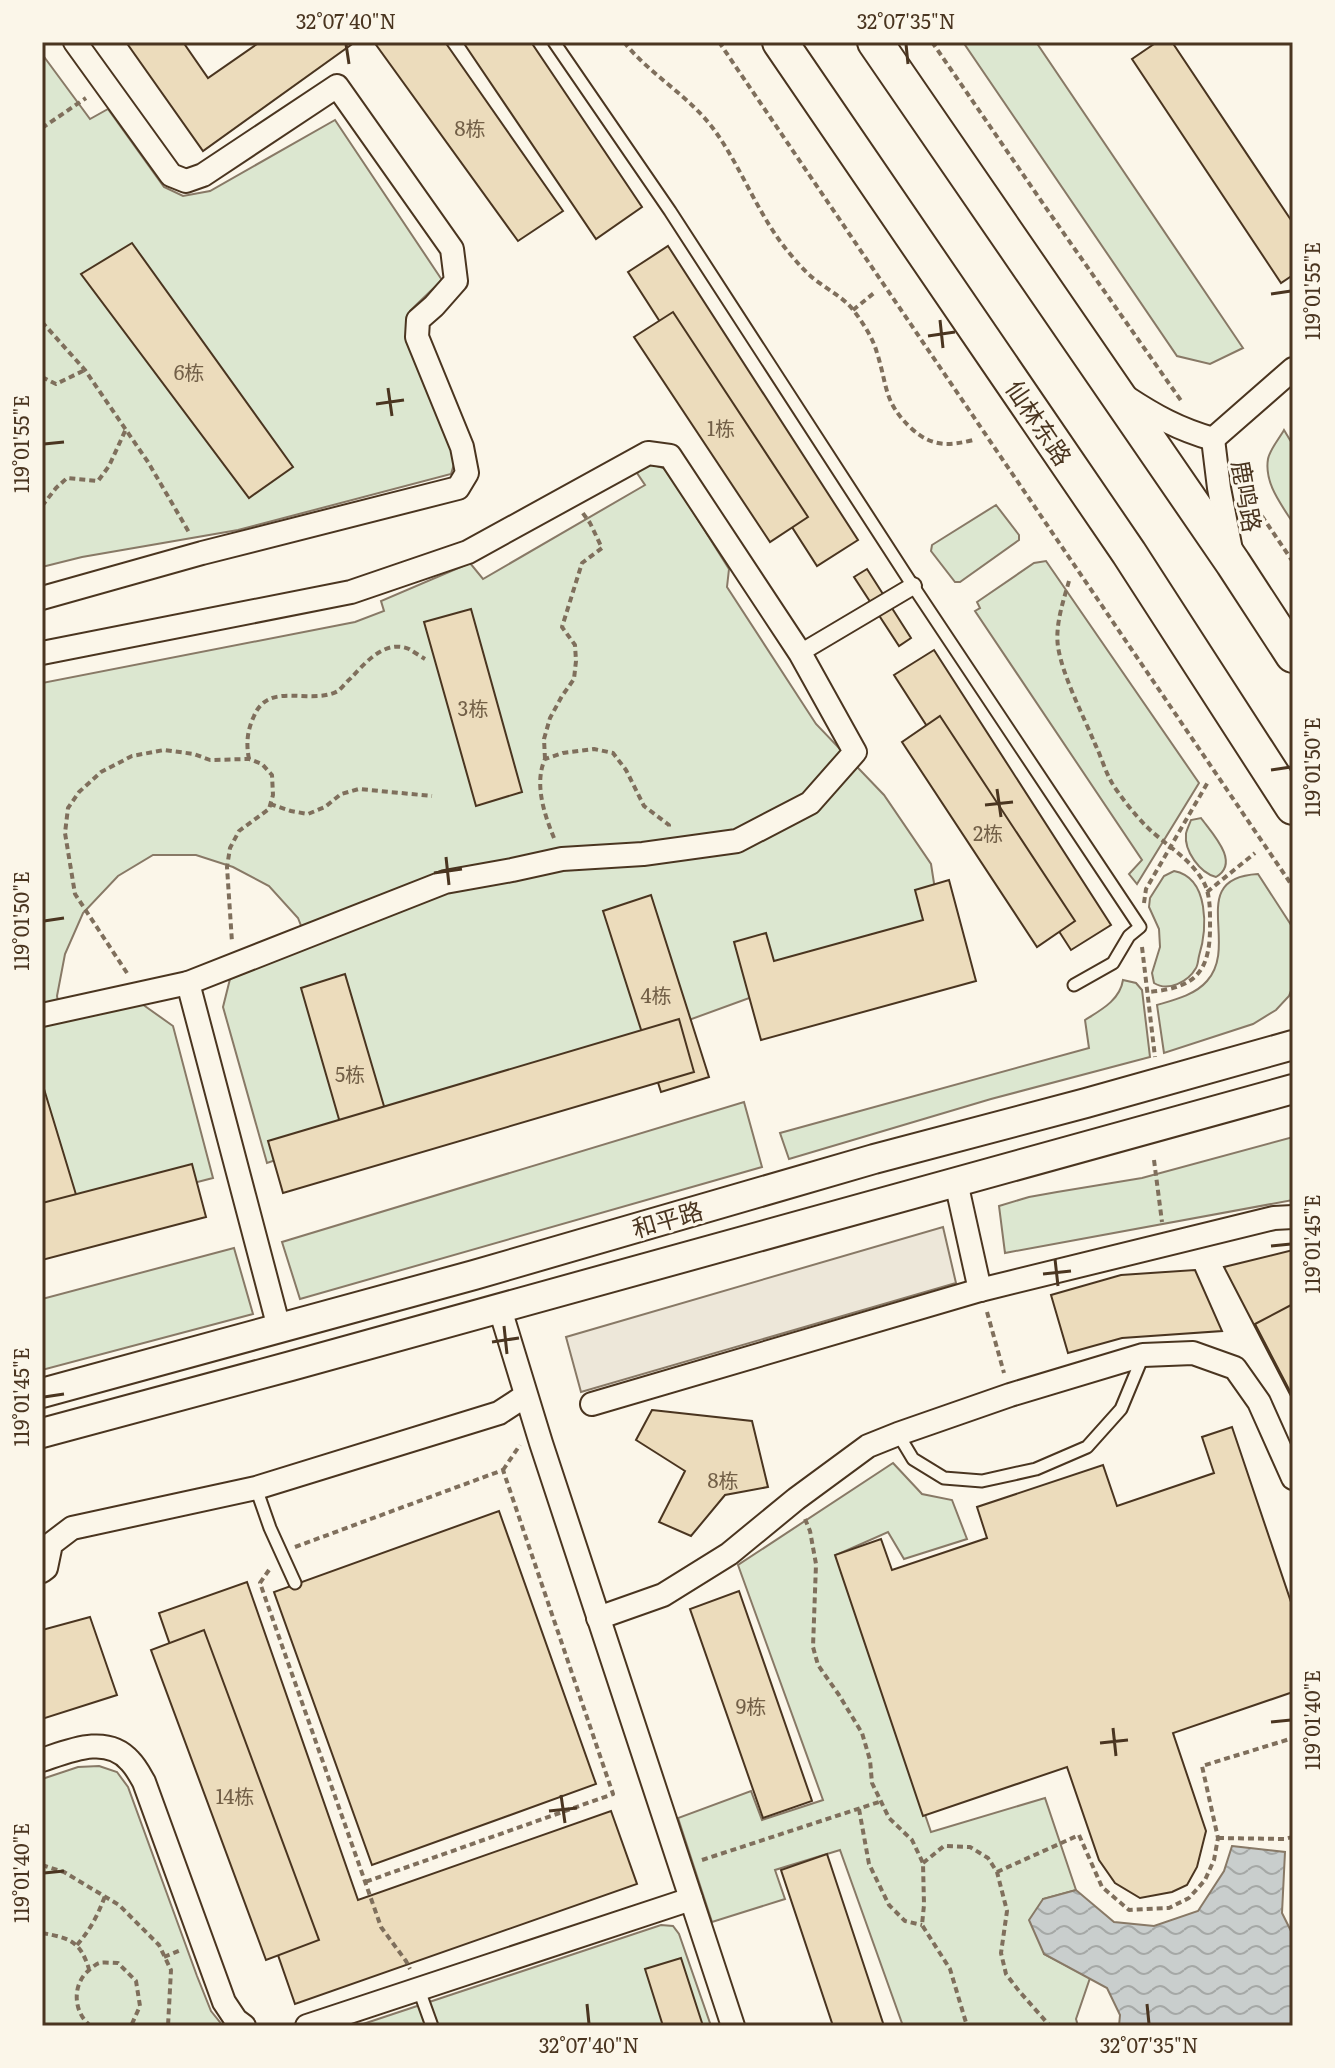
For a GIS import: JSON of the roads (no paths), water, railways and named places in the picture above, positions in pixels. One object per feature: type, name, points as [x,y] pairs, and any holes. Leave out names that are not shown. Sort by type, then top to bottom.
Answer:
[{"type":"main road","name":"仙林东路","points":[[780,42],[1129,553],[1293,807]]},
{"type":"main road","points":[[875,42],[1293,655]]},
{"type":"street","points":[[42,598],[202,553],[458,488],[467,473],[462,447],[417,337],[418,320],[456,281],[452,249],[337,86],[203,175],[186,181],[171,175],[76,42]]},
{"type":"street","name":"鹿鸣路","points":[[1213,439],[1293,369]]},
{"type":"street","name":"鹿鸣路","points":[[1113,388],[1157,418],[1213,439]]},
{"type":"street","name":"鹿鸣路","points":[[1213,439],[1233,563]]},
{"type":"street","points":[[42,653],[351,592],[468,552],[648,453],[670,456],[800,653],[855,752],[810,803],[737,841],[643,854],[562,859],[445,882],[188,983],[42,1015]]},
{"type":"street","points":[[800,653],[913,586]]},
{"type":"street","points":[[188,983],[279,1328]]},
{"type":"street","name":"和平路","points":[[42,1393],[474,1275],[859,1163],[1293,1045]]},
{"type":"street","name":"和平路","points":[[42,1433],[1293,1089]]},
{"type":"street","points":[[956,1182],[980,1290]]},
{"type":"street","points":[[592,1404],[980,1290],[1274,1218],[1293,1217]]},
{"type":"street","points":[[500,1309],[525,1396],[733,2026]]},
{"type":"street","points":[[598,1618],[663,1595],[729,1554],[868,1446],[1010,1395],[1143,1355],[1193,1353],[1235,1368],[1259,1402],[1293,1478]]},
{"type":"street","points":[[42,1571],[46,1568],[51,1544],[72,1528],[256,1488],[499,1413],[525,1396]]},
{"type":"street","points":[[42,1760],[76,1748],[97,1746],[118,1750],[130,1760],[144,1782],[224,2002],[244,2026]]},
{"type":"street","points":[[307,2026],[691,1899]]},
{"type":"lane","points":[[554,42],[670,211],[913,586],[1140,927],[1129,936],[1113,963],[1074,985]]},
{"type":"lane","points":[[898,1434],[913,1459],[944,1478],[982,1481],[1036,1469],[1087,1447],[1121,1409],[1143,1355]]},
{"type":"lane","points":[[256,1488],[295,1583]]},
{"type":"lane","points":[[419,1990],[432,2026]]},
{"type":"water","points":[[1232,1846],[1285,1852],[1282,1913],[1293,1935],[1293,2026],[1119,2026],[1120,2015],[1107,1988],[1044,1954],[1029,1920],[1043,1899],[1076,1890],[1114,1922],[1154,1926],[1198,1911],[1224,1871]]}]
